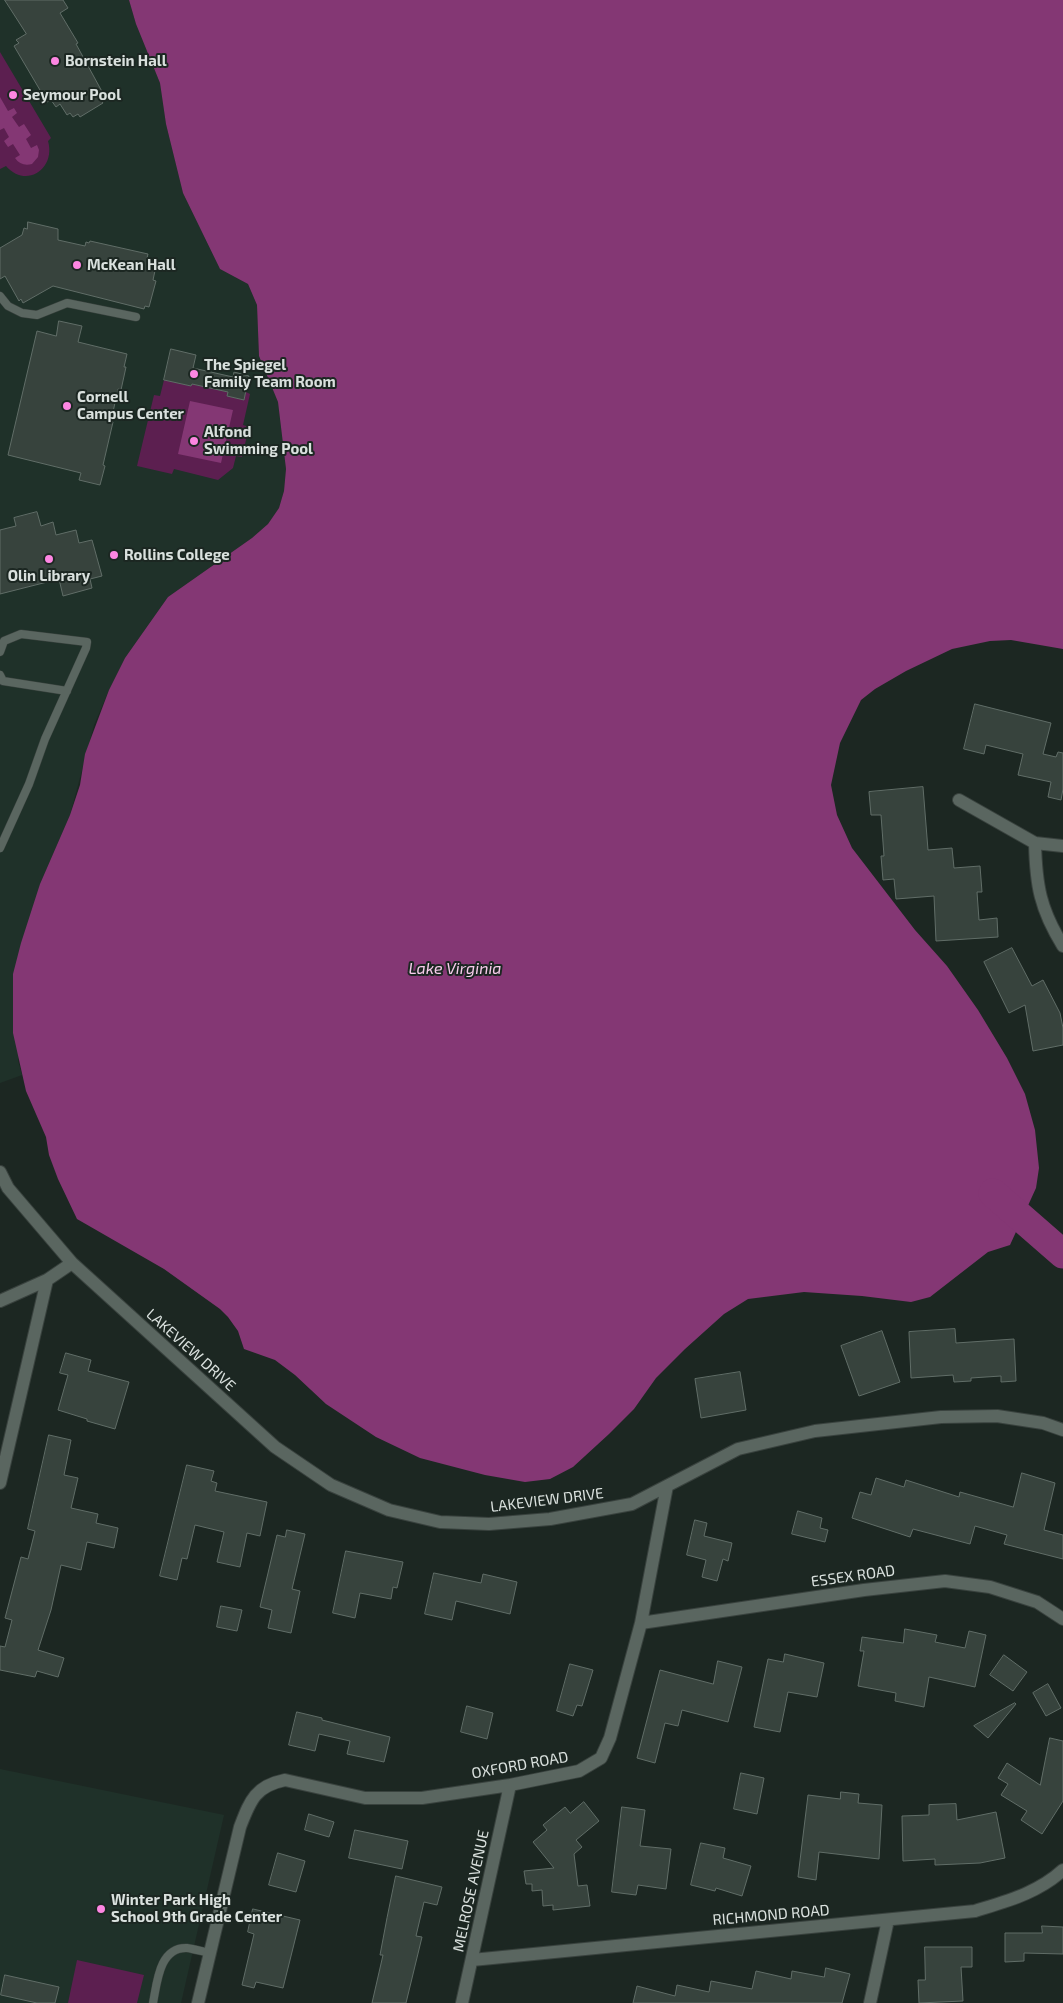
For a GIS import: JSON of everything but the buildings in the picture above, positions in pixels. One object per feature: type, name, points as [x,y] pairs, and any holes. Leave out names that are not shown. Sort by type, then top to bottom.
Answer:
[{"type":"street","points":[[959,800],[1035,842],[1063,846]]},
{"type":"street","points":[[1035,842],[1035,871],[1040,897],[1050,925],[1063,946]]},
{"type":"street","name":"LAKEVIEW DRIVE","points":[[0,1172],[8,1188],[72,1264],[275,1447],[331,1485],[389,1510],[440,1522],[489,1524],[550,1519],[632,1504],[738,1448],[814,1430],[942,1417],[997,1416],[1043,1423],[1063,1430]]},
{"type":"street","points":[[0,1301],[46,1280],[72,1264]]},
{"type":"street","points":[[0,1483],[46,1280]]},
{"type":"street","name":"OXFORD ROAD","points":[[210,1953],[240,1827],[247,1809],[257,1792],[271,1782],[285,1780],[364,1798],[422,1798],[510,1785],[579,1771],[601,1758],[610,1738],[641,1623],[667,1486]]},
{"type":"street","name":"ESSEX ROAD","points":[[641,1623],[873,1589],[945,1582],[990,1586],[1037,1602],[1063,1619]]},
{"type":"street","name":"MELROSE AVENUE","points":[[462,2003],[510,1785]]},
{"type":"street","name":"RICHMOND ROAD","points":[[472,1960],[975,1911],[1019,1897],[1050,1882],[1063,1870]]},
{"type":"street","points":[[870,2003],[888,1920]]},
{"type":"street","points":[[198,2003],[210,1953]]},
{"type":"lane","points":[[0,296],[8,306],[22,313],[37,315],[67,304],[136,316]]},
{"type":"lane","points":[[0,652],[4,641],[21,634],[87,642],[0,848]]},
{"type":"lane","points":[[0,676],[2,681],[67,691]]},
{"type":"lane","points":[[153,2003],[165,1958],[184,1948],[210,1953]]},
{"type":"shaded area","name":"Rollins College","points":[[0,0],[129,0],[136,24],[160,83],[166,124],[183,193],[220,269],[248,284],[257,305],[259,356],[278,402],[286,469],[284,491],[279,508],[268,524],[252,538],[168,597],[125,658],[109,690],[94,725],[70,815],[40,884],[18,1061],[22,1075],[0,1083]]},
{"type":"shaded area","name":"Seymour Pool","points":[[0,52],[51,138],[48,141],[48,160],[38,173],[30,176],[14,173],[6,166],[0,169]]},
{"type":"shaded area","name":"Alfond Swimming Pool","points":[[164,380],[228,392],[227,396],[244,400],[246,392],[250,394],[243,425],[249,427],[242,457],[236,456],[233,468],[218,480],[174,469],[172,474],[137,466],[154,395],[160,396]]},
{"type":"shaded area","name":"Winter Park High School 9th Grade Center","points":[[0,1769],[224,1815],[181,2003],[0,2003]]},
{"type":"shaded area","points":[[77,1960],[144,1975],[137,2003],[68,2003]]},
{"type":"water","name":"Lake Virginia","points":[[129,0],[1063,0],[1063,649],[1011,640],[990,641],[952,649],[906,671],[875,689],[861,700],[840,743],[831,785],[837,815],[852,848],[915,930],[947,966],[978,1010],[1007,1058],[1025,1094],[1035,1130],[1039,1168],[1036,1188],[1010,1245],[988,1252],[930,1297],[911,1302],[804,1292],[748,1299],[724,1314],[685,1349],[656,1378],[634,1409],[573,1467],[550,1479],[525,1482],[485,1475],[420,1458],[376,1437],[326,1404],[295,1375],[275,1360],[244,1349],[238,1331],[220,1309],[164,1269],[77,1219],[58,1179],[49,1155],[46,1137],[26,1091],[13,1033],[13,974],[40,884],[70,815],[80,785],[85,754],[109,690],[125,658],[168,597],[252,538],[268,524],[279,508],[284,491],[286,469],[278,402],[259,356],[257,305],[248,284],[220,269],[183,193],[166,124],[160,83],[136,24]]},
{"type":"water","name":"Seymour Pool","points":[[0,97],[8,111],[14,108],[17,113],[12,117],[19,127],[24,124],[31,135],[26,139],[31,148],[37,145],[39,150],[38,157],[32,164],[25,165],[18,162],[15,158],[20,155],[13,144],[8,147],[4,141],[9,137],[4,128],[0,130]]},
{"type":"water","name":"Alfond Swimming Pool","points":[[190,401],[233,410],[221,463],[178,454]]},
{"type":"waterway","points":[[993,1193],[1063,1254]]},
{"type":"place","name":"Bornstein Hall","points":[[55,61]]},
{"type":"place","name":"Seymour Pool","points":[[13,95]]},
{"type":"place","name":"McKean Hall","points":[[77,265]]},
{"type":"place","name":"The Spiegel Family Team Room","points":[[194,374]]},
{"type":"place","name":"Cornell Campus Center","points":[[67,406]]},
{"type":"place","name":"Alfond Swimming Pool","points":[[194,441]]},
{"type":"place","name":"Rollins College","points":[[114,555]]},
{"type":"place","name":"Olin Library","points":[[49,559]]},
{"type":"place","name":"Winter Park High School 9th Grade Center","points":[[101,1909]]}]
